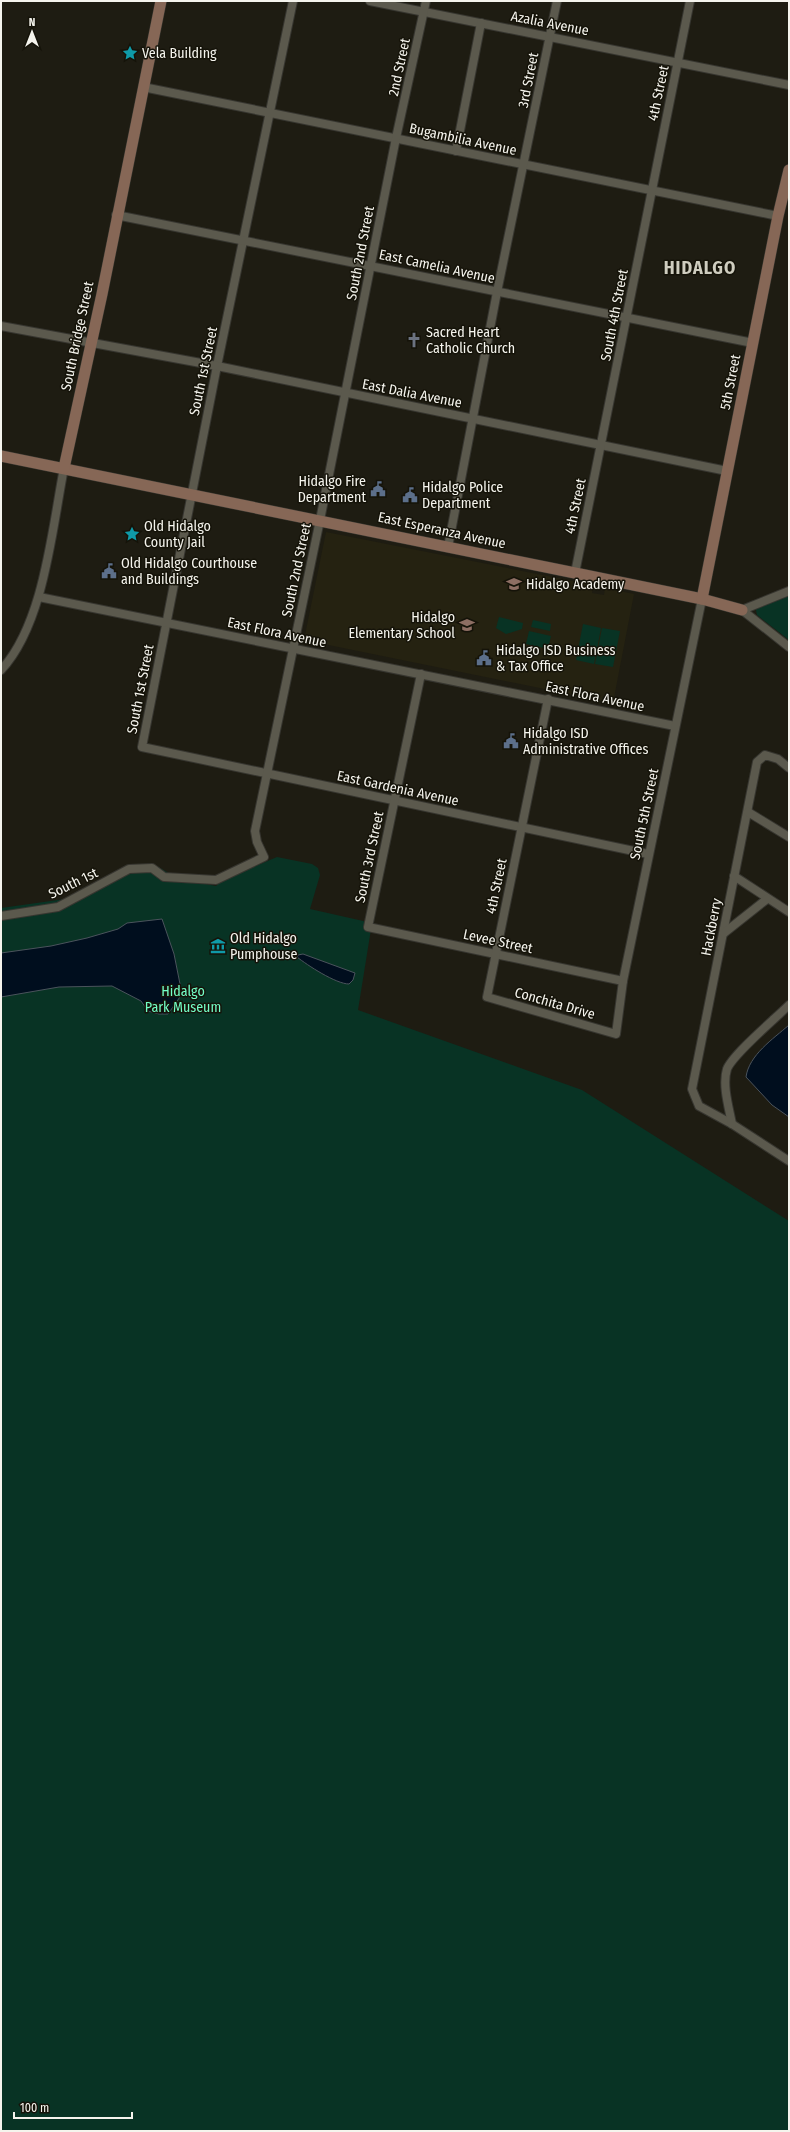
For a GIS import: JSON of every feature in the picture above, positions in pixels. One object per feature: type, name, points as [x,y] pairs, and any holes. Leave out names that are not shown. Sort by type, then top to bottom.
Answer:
[{"type":"street","name":"South Bridge Street","points":[[1,670],[11,659],[22,639],[39,597],[64,468],[90,342],[102,294],[116,215],[161,1]]},
{"type":"street","name":"South 1st Street","points":[[142,747],[217,366],[245,240],[293,1]]},
{"type":"street","name":"Azalia Avenue","points":[[370,1],[789,85]]},
{"type":"street","name":"2nd Street","points":[[396,138],[426,1]]},
{"type":"street","name":"3rd Street","points":[[524,165],[557,1]]},
{"type":"street","name":"4th Street","points":[[651,191],[690,1]]},
{"type":"street","points":[[456,151],[481,23]]},
{"type":"street","name":"Bugambilia Avenue","points":[[143,87],[778,216]]},
{"type":"street","name":"South 2nd Street","points":[[129,869],[152,868],[164,877],[216,880],[264,857],[255,836],[396,138]]},
{"type":"street","points":[[448,546],[497,292],[524,165]]},
{"type":"street","name":"5th Street","points":[[702,599],[778,216],[789,170]]},
{"type":"street","name":"South 4th Street","points":[[601,444],[651,191]]},
{"type":"street","name":"East Camelia Avenue","points":[[116,215],[371,265],[497,292],[753,343]]},
{"type":"street","name":"East Dalia Avenue","points":[[1,326],[217,366],[727,471]]},
{"type":"street","name":"4th Street","points":[[575,573],[601,444]]},
{"type":"street","name":"East Esperanza Avenue","points":[[1,456],[448,546],[702,599],[742,610]]},
{"type":"street","points":[[789,591],[742,610],[789,647]]},
{"type":"street","name":"East Flora Avenue","points":[[39,597],[548,699],[675,726]]},
{"type":"street","name":"South 5th Street","points":[[616,1034],[623,981],[648,854],[702,599]]},
{"type":"street","name":"South 3rd Street","points":[[368,927],[420,674]]},
{"type":"street","name":"4th Street","points":[[487,997],[548,699]]},
{"type":"street","name":"East Gardenia Avenue","points":[[142,747],[648,854]]},
{"type":"street","name":"Hackberry","points":[[732,1124],[699,1106],[692,1089],[758,762],[765,755],[778,759],[789,768]]},
{"type":"street","points":[[748,812],[789,837]]},
{"type":"street","name":"South 1st","points":[[1,916],[58,907],[129,869]]},
{"type":"street","points":[[734,876],[789,912]]},
{"type":"street","points":[[724,933],[767,899]]},
{"type":"street","name":"Levee Street","points":[[368,927],[623,981]]},
{"type":"street","name":"Conchita Drive","points":[[487,997],[616,1034]]},
{"type":"street","points":[[789,1005],[741,1051],[727,1069],[726,1089],[732,1124],[789,1161]]},
{"type":"shaded area","name":"Hidalgo Elementary School","points":[[326,532],[593,585],[592,593],[604,595],[605,588],[634,594],[613,703],[304,640]]},
{"type":"green space","points":[[789,595],[789,640],[757,615],[756,610],[757,607]]},
{"type":"green space","points":[[499,617],[523,623],[522,629],[506,634],[496,628]]},
{"type":"green space","points":[[533,620],[551,624],[550,631],[531,627]]},
{"type":"green space","points":[[583,624],[601,628],[594,664],[576,660]]},
{"type":"green space","points":[[602,628],[620,631],[613,667],[595,664]]},
{"type":"green space","points":[[529,631],[551,636],[548,649],[526,644]]},
{"type":"green space","name":"Hidalgo Park Museum","points":[[277,857],[312,864],[318,868],[320,875],[310,909],[372,923],[358,1010],[582,1090],[789,1221],[789,2131],[1,2131],[1,908],[65,899],[127,866],[157,866],[172,875],[195,882],[216,886],[221,881]]},
{"type":"water","points":[[162,919],[174,954],[182,994],[168,1014],[159,1014],[148,1011],[141,1001],[112,986],[59,987],[1,997],[1,953],[51,946],[118,929],[127,923]]},
{"type":"water","points":[[303,954],[355,973],[353,980],[349,984],[329,978],[297,957],[298,955]]},
{"type":"water","points":[[789,1025],[789,1117],[772,1105],[746,1077],[748,1069],[757,1055],[769,1042]]},
{"type":"place","name":"Vela Building","points":[[130,53]]},
{"type":"place","name":"Sacred Heart Catholic Church","points":[[414,340]]},
{"type":"place","name":"Hidalgo Fire Department","points":[[378,489]]},
{"type":"place","name":"Hidalgo Police Department","points":[[410,495]]},
{"type":"place","name":"Old Hidalgo County Jail","points":[[132,534]]},
{"type":"place","name":"Old Hidalgo Courthouse and Buildings","points":[[109,571]]},
{"type":"place","name":"Hidalgo Academy","points":[[514,584]]},
{"type":"place","name":"Hidalgo Elementary School","points":[[467,625]]},
{"type":"place","name":"Hidalgo ISD Business & Tax Office","points":[[484,658]]},
{"type":"place","name":"Hidalgo ISD Administrative Offices","points":[[511,741]]},
{"type":"place","name":"Old Hidalgo Pumphouse","points":[[218,946]]},
{"type":"district","name":"HIDALGO","points":[[700,268]]}]
